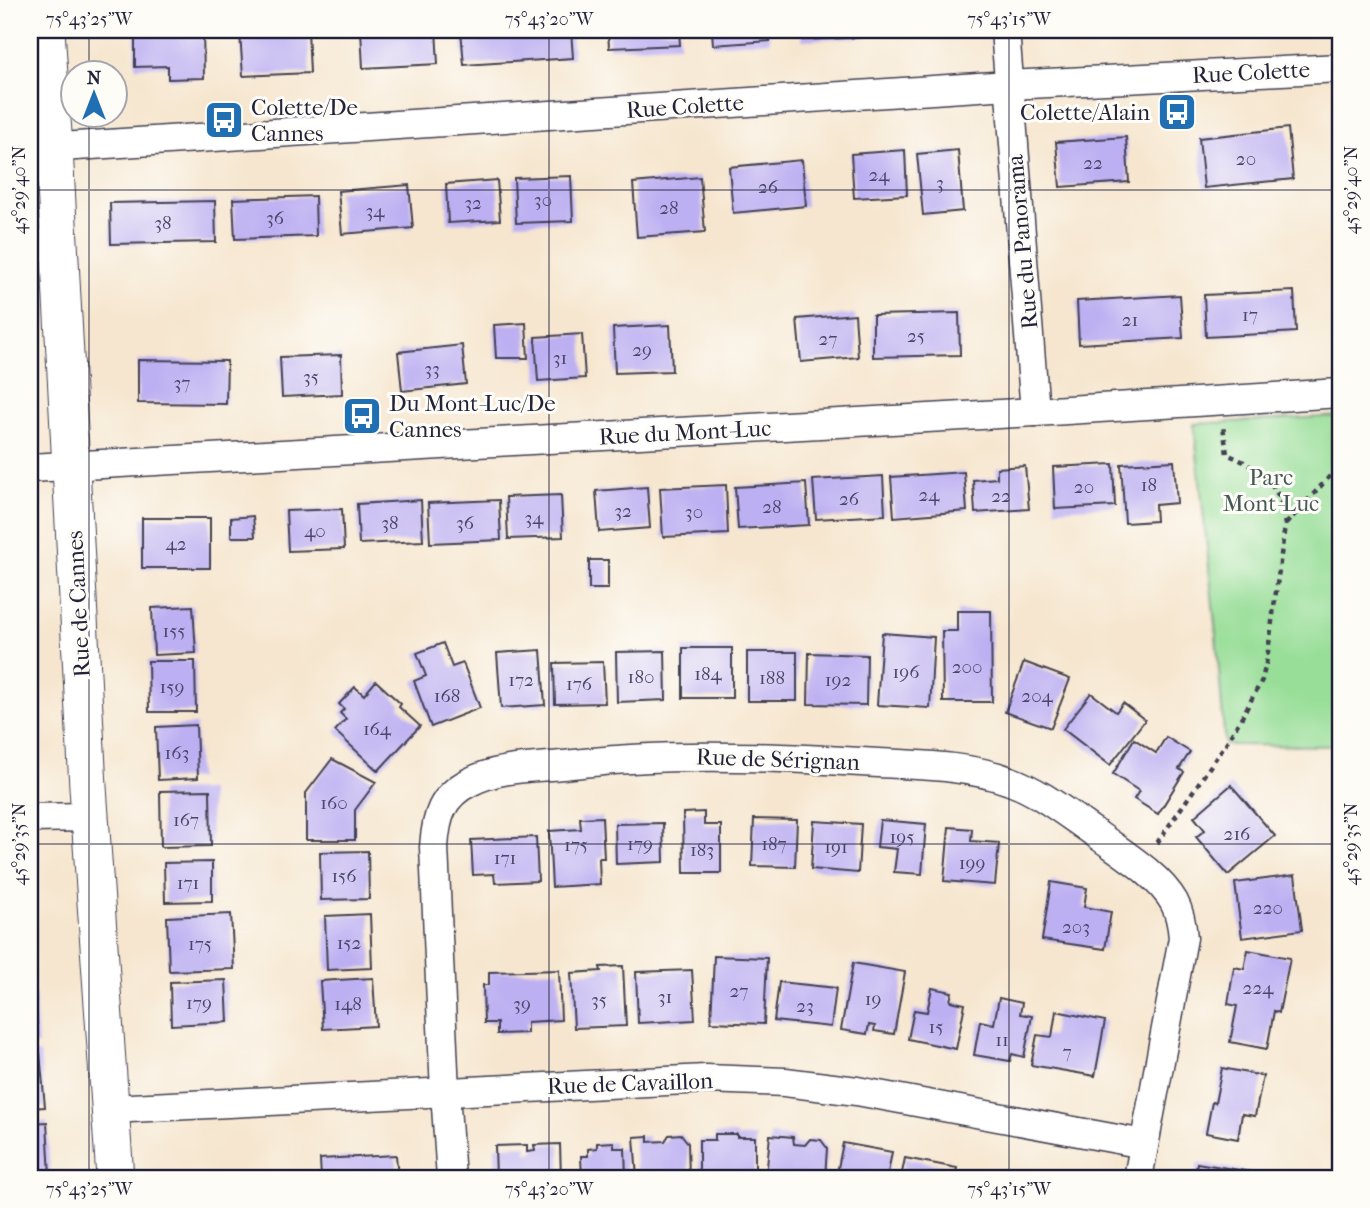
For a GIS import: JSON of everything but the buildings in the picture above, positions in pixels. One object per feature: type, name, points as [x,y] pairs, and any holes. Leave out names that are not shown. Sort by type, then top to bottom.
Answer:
[{"type":"street","name":"Rue de Cannes","points":[[46,30],[42,149],[70,466],[90,817],[116,1178]]},
{"type":"street","name":"Rue du Panorama","points":[[1005,30],[1035,412]]},
{"type":"street","name":"Rue Colette","points":[[42,149],[1009,85],[1340,68]]},
{"type":"street","name":"Rue du Mont-Luc","points":[[30,468],[1340,393]]},
{"type":"street","name":"Rue de Sérignan","points":[[451,1178],[434,847],[436,823],[443,806],[453,793],[470,782],[506,770],[685,757],[914,765],[976,772],[1008,780],[1037,793],[1141,867],[1163,886],[1174,902],[1184,937],[1138,1178]]},
{"type":"street","points":[[30,818],[90,817]]},
{"type":"street","name":"Rue de Cavaillon","points":[[110,1110],[706,1079],[785,1082],[857,1091],[1144,1144]]},
{"type":"path","points":[[1141,867],[1224,746],[1262,680],[1267,659],[1285,525],[1280,498],[1267,478],[1227,454],[1220,401]]},
{"type":"path","points":[[1285,525],[1340,465]]},
{"type":"green space","name":"Parc Mont-Luc","points":[[1340,416],[1340,746],[1225,745],[1194,424]]},
{"type":"place","name":"Colette/Alain","points":[[1177,112]]},
{"type":"place","name":"Colette/De Cannes","points":[[224,120]]},
{"type":"place","name":"Du Mont-Luc/De Cannes","points":[[362,416]]}]
